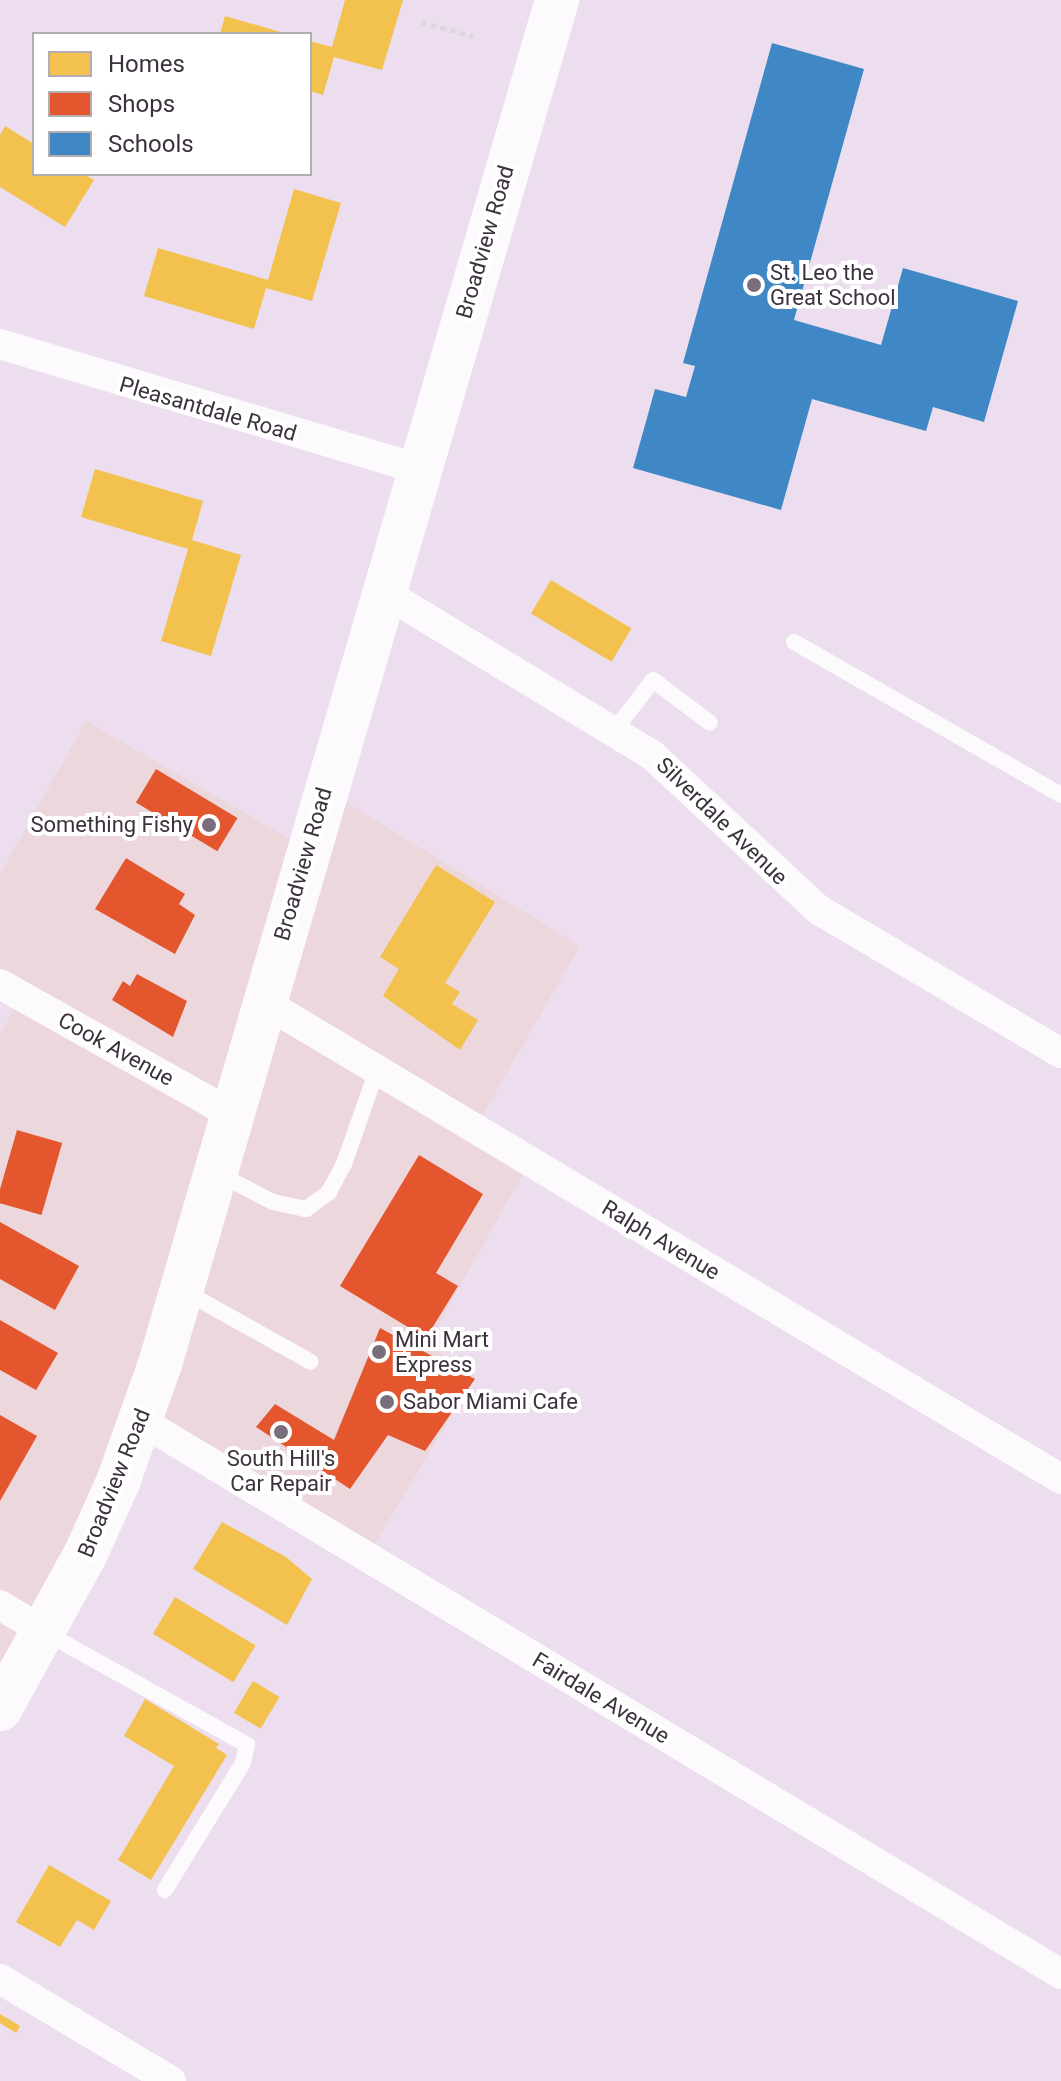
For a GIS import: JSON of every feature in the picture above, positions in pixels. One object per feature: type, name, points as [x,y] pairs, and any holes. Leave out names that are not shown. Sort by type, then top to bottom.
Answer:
[{"type":"main road","name":"Broadview Road","points":[[0,1709],[45,1632],[93,1539],[141,1421],[557,0]]},
{"type":"street","name":"Pleasantdale Road","points":[[0,344],[418,469]]},
{"type":"street","name":"Silverdale Avenue","points":[[382,591],[614,731],[683,778],[819,910],[1061,1053]]},
{"type":"street","name":"Cook Avenue","points":[[0,984],[232,1114]]},
{"type":"street","name":"Ralph Avenue","points":[[262,1001],[1061,1479]]},
{"type":"street","name":"Fairdale Avenue","points":[[141,1421],[1061,1974]]},
{"type":"street","points":[[0,1605],[45,1632]]},
{"type":"street","points":[[0,1979],[171,2081]]},
{"type":"lane","points":[[794,642],[1061,795]]},
{"type":"lane","points":[[614,731],[653,680],[710,723]]},
{"type":"lane","points":[[215,1172],[273,1202],[306,1209],[329,1192],[344,1164],[377,1070]]},
{"type":"lane","points":[[181,1289],[311,1362]]},
{"type":"lane","points":[[45,1632],[247,1745],[243,1763],[165,1890]]},
{"type":"path","points":[[421,22],[473,36]]},
{"type":"shaded area","points":[[86,721],[307,849],[325,789],[580,946],[475,1128],[530,1162],[427,1344],[475,1376],[367,1557],[141,1421],[0,1709],[0,1034],[21,996],[0,984],[0,874]]},
{"type":"building: Homes","points":[[345,0],[403,0],[382,70],[334,57],[323,95],[312,92],[312,42],[332,47]]},
{"type":"building: Homes","points":[[225,16],[281,32],[221,32]]},
{"type":"building: Homes","points":[[5,126],[32,143],[32,176],[87,176],[94,180],[65,227],[0,187],[0,135]]},
{"type":"building: Homes","points":[[294,189],[341,203],[312,301],[266,288],[254,329],[144,296],[158,248],[268,280]]},
{"type":"building: Homes","points":[[95,469],[203,501],[192,540],[241,555],[211,656],[161,641],[188,549],[81,517]]},
{"type":"building: Homes","points":[[551,580],[632,628],[611,662],[531,613]]},
{"type":"building: Homes","points":[[436,865],[495,902],[445,983],[460,992],[452,1004],[478,1020],[460,1050],[383,996],[399,969],[380,957]]},
{"type":"building: Homes","points":[[222,1522],[286,1557],[312,1579],[287,1625],[193,1569]]},
{"type":"building: Homes","points":[[175,1597],[256,1645],[233,1682],[153,1634]]},
{"type":"building: Homes","points":[[253,1681],[280,1697],[261,1729],[234,1713]]},
{"type":"building: Homes","points":[[145,1699],[219,1744],[216,1748],[227,1755],[151,1880],[118,1860],[174,1766],[124,1736]]},
{"type":"building: Homes","points":[[49,1865],[111,1901],[94,1930],[77,1920],[60,1947],[16,1922]]},
{"type":"building: Homes","points":[[0,2014],[20,2026],[16,2033],[0,2023]]},
{"type":"building: Shops","points":[[156,769],[237,818],[217,851],[136,802]]},
{"type":"building: Shops","points":[[126,858],[185,894],[179,904],[195,915],[175,954],[95,909]]},
{"type":"building: Shops","points":[[137,974],[187,1001],[173,1037],[112,1000],[123,981],[130,986]]},
{"type":"building: Shops","points":[[17,1130],[62,1143],[42,1215],[0,1203],[0,1189]]},
{"type":"building: Shops","points":[[419,1155],[483,1194],[436,1273],[458,1286],[426,1338],[340,1286]]},
{"type":"building: Shops","points":[[0,1222],[79,1266],[55,1310],[0,1279]]},
{"type":"building: Shops","points":[[0,1320],[58,1353],[36,1390],[0,1370]]},
{"type":"building: Shops","points":[[380,1328],[475,1379],[425,1451],[388,1435],[350,1489],[256,1427],[275,1404],[334,1440]]},
{"type":"building: Shops","points":[[0,1415],[37,1436],[0,1501]]},
{"type":"building: Schools","name":"St. Leo the Great School","points":[[772,43],[864,69],[794,320],[881,345],[903,268],[1018,301],[984,422],[933,407],[926,431],[812,399],[781,510],[633,468],[655,389],[686,397],[695,366],[683,363]]},
{"type":"place","name":"St. Leo the Great School","points":[[754,285]]},
{"type":"place","name":"Something Fishy","points":[[209,825]]},
{"type":"place","name":"Mini Mart Express","points":[[379,1352]]},
{"type":"place","name":"Sabor Miami Cafe","points":[[387,1402]]},
{"type":"place","name":"South Hill's Car Repair","points":[[281,1432]]}]
